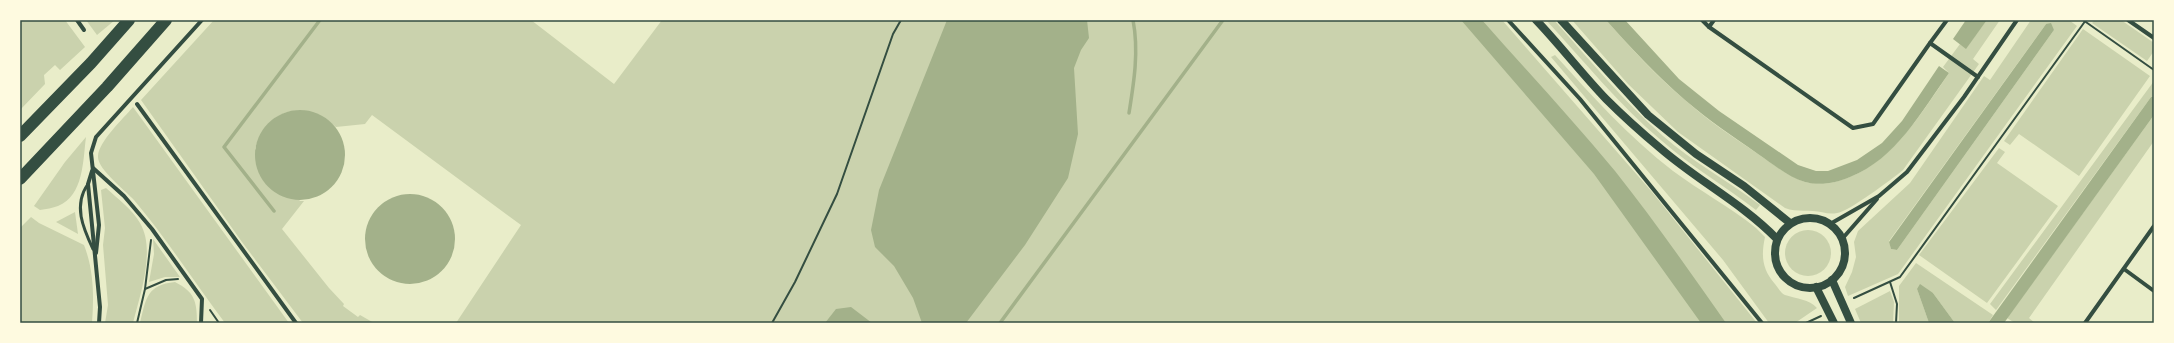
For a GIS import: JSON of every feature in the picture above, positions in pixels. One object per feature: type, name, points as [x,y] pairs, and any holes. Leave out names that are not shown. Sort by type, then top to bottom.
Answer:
[{"type":"highway","points":[[20,136],[91,63],[130,20]]},
{"type":"highway","points":[[20,179],[86,110],[166,20]]},
{"type":"main road","points":[[1536,20],[1606,99],[1682,166],[1737,203],[1759,221],[1777,239]]},
{"type":"main road","points":[[1561,20],[1648,115],[1696,154],[1744,186],[1790,224]]},
{"type":"main road","points":[[1807,218],[1819,219],[1830,224],[1842,239],[1845,250],[1844,261],[1839,272],[1832,280],[1816,287],[1801,287],[1782,275],[1776,262],[1775,254],[1777,239],[1790,224],[1807,218]]},
{"type":"main road","points":[[1832,280],[1851,323]]},
{"type":"main road","points":[[1816,287],[1834,323]]},
{"type":"street","points":[[77,20],[84,30]]},
{"type":"street","points":[[96,253],[99,225],[91,154],[96,138],[202,20]]},
{"type":"street","points":[[1508,20],[1599,122],[1762,323]]},
{"type":"street","points":[[1702,20],[1709,27],[1853,128],[1873,124],[1947,20]]},
{"type":"street","points":[[1709,27],[1714,20]]},
{"type":"street","points":[[1842,239],[1879,196],[1907,172],[1978,77],[2017,20]]},
{"type":"street","points":[[2128,20],[2154,38]]},
{"type":"street","points":[[1930,43],[1978,77]]},
{"type":"street","points":[[137,104],[296,323]]},
{"type":"street","points":[[93,167],[88,184],[96,253],[100,307],[99,323]]},
{"type":"street","points":[[93,167],[124,196],[152,229],[202,299],[201,323]]},
{"type":"street","points":[[1830,224],[1879,196]]},
{"type":"street","points":[[2085,323],[2154,226]]},
{"type":"street","points":[[2124,269],[2154,291]]},
{"type":"lane","points":[[88,184],[81,193],[82,225],[96,253]]},
{"type":"path","points":[[772,323],[796,282],[837,194],[893,34],[900,20]]},
{"type":"path","points":[[1854,298],[1900,277],[2085,21],[2154,70]]},
{"type":"path","points":[[137,323],[145,289],[152,229]]},
{"type":"path","points":[[145,289],[158,282],[173,278],[190,283]]},
{"type":"path","points":[[1890,282],[1897,304],[1896,323]]},
{"type":"path","points":[[202,299],[219,323]]},
{"type":"path","points":[[1806,323],[1821,316]]},
{"type":"shaded area","points":[[20,20],[65,20],[85,47],[60,70],[55,65],[44,75],[45,84],[20,110]]},
{"type":"shaded area","points":[[86,20],[115,20],[97,35]]},
{"type":"shaded area","points":[[214,20],[531,20],[614,84],[662,20],[1481,20],[1485,23],[1482,20],[1502,20],[1652,192],[1757,323],[456,323],[521,225],[372,115],[365,124],[336,127],[324,118],[312,112],[299,110],[277,116],[268,124],[255,149],[300,201],[304,201],[282,229],[329,288],[344,304],[343,306],[358,317],[360,315],[374,323],[303,323],[242,242],[141,100]]},
{"type":"shaded area","points":[[947,20],[1087,20],[1089,38],[1081,50],[1074,68],[1078,134],[1068,178],[1025,245],[966,323],[922,323],[913,298],[894,266],[875,247],[871,230],[879,190]]},
{"type":"shaded area","points":[[1461,20],[1482,20],[1582,132],[1644,208],[1726,323],[1701,323],[1594,174]]},
{"type":"shaded area","points":[[1546,20],[1554,20],[1593,65],[1648,123],[1686,154],[1760,205],[1756,210],[1685,159],[1646,127],[1616,98]]},
{"type":"shaded area","points":[[1572,20],[1606,20],[1654,72],[1702,114],[1775,166],[1805,182],[1818,184],[1838,181],[1857,174],[1888,152],[1915,122],[1949,73],[1943,67],[1960,44],[1966,48],[1987,20],[2000,20],[1973,59],[1979,64],[1903,170],[1850,207],[1843,211],[1831,214],[1785,208],[1678,132],[1628,84]]},
{"type":"shaded area","points":[[1606,20],[1625,20],[1679,79],[1719,111],[1798,165],[1816,171],[1828,171],[1857,160],[1882,143],[1902,121],[1939,66],[1949,73],[1918,118],[1881,159],[1866,169],[1845,179],[1816,184],[1799,180],[1781,170],[1694,107],[1654,72]]},
{"type":"shaded area","points":[[1966,20],[1987,20],[1966,49],[1953,39]]},
{"type":"shaded area","points":[[2031,20],[2069,20],[2077,26],[1898,274],[1848,296],[1845,287],[1852,272],[1856,257],[1854,242],[1858,231],[1910,183],[1984,76],[1990,80]],"holes":[[[2046,24],[2054,30],[1897,250],[1891,249],[1889,241]]]},
{"type":"shaded area","points":[[2095,20],[2121,20],[2154,43],[2154,51],[2147,61],[2092,23]]},
{"type":"shaded area","points":[[2051,23],[2054,30],[1897,250],[1891,249],[1889,242],[2046,24]]},
{"type":"shaded area","points":[[2083,29],[2150,76],[2079,176],[2019,134],[2010,145],[2004,141]]},
{"type":"shaded area","points":[[1555,55],[1611,116],[1657,158],[1673,171],[1756,228],[1765,237],[1763,256],[1765,268],[1778,289],[1785,295],[1807,301],[1817,308],[1795,323],[1769,323],[1723,260],[1551,57]]},
{"type":"shaded area","points":[[2154,81],[2154,97],[2151,97],[1996,310],[1990,304]]},
{"type":"shaded area","points":[[2151,97],[2154,97],[2154,115],[2004,323],[1988,323]]},
{"type":"shaded area","points":[[133,107],[289,323],[225,323],[146,215],[134,200],[102,167],[98,156],[102,144],[112,130]]},
{"type":"shaded area","points":[[291,110],[309,110],[325,117],[338,130],[345,146],[345,164],[338,180],[325,193],[309,200],[291,200],[275,193],[262,180],[255,164],[255,146],[262,130],[275,117]]},
{"type":"shaded area","points":[[2154,115],[2154,141],[2029,318],[2035,323],[2015,323],[2007,318]]},
{"type":"shaded area","points":[[86,137],[81,176],[73,194],[67,201],[56,207],[40,210],[34,206],[65,162]]},
{"type":"shaded area","points":[[1999,148],[2005,152],[1997,163],[2058,206],[1987,303],[1919,255]]},
{"type":"shaded area","points":[[106,188],[133,213],[145,234],[147,259],[143,286],[133,323],[105,323],[108,305],[103,245],[105,228],[101,190]]},
{"type":"shaded area","points":[[401,194],[419,194],[435,201],[448,214],[455,230],[455,248],[448,264],[435,277],[419,284],[401,284],[385,277],[372,264],[365,248],[365,230],[372,214],[385,201]]},
{"type":"shaded area","points":[[75,212],[78,234],[56,222]]},
{"type":"shaded area","points":[[31,217],[39,223],[84,245],[90,264],[93,303],[92,323],[20,323],[20,228]]},
{"type":"shaded area","points":[[1808,230],[1821,234],[1827,240],[1831,253],[1827,266],[1821,272],[1808,276],[1795,272],[1789,266],[1785,253],[1789,240],[1795,234]]},
{"type":"shaded area","points":[[153,239],[180,277],[165,277],[149,282],[154,254]]},
{"type":"shaded area","points":[[1916,263],[1993,315],[1988,323],[1955,323],[1933,293],[1917,289],[1929,323],[1899,323],[1899,286]]},
{"type":"shaded area","points":[[175,282],[187,290],[194,298],[197,323],[140,323],[144,306],[149,294],[159,286]]},
{"type":"shaded area","points":[[1920,284],[1933,293],[1955,323],[1929,323],[1917,289]]},
{"type":"shaded area","points":[[1890,291],[1894,302],[1893,323],[1861,323],[1855,309]]},
{"type":"shaded area","points":[[851,307],[872,323],[825,323],[836,309]]},
{"type":"waterway","points":[[274,211],[224,147],[320,20]]},
{"type":"waterway","points":[[1129,113],[1136,55],[1133,20]]},
{"type":"waterway","points":[[1000,323],[1223,20]]}]
